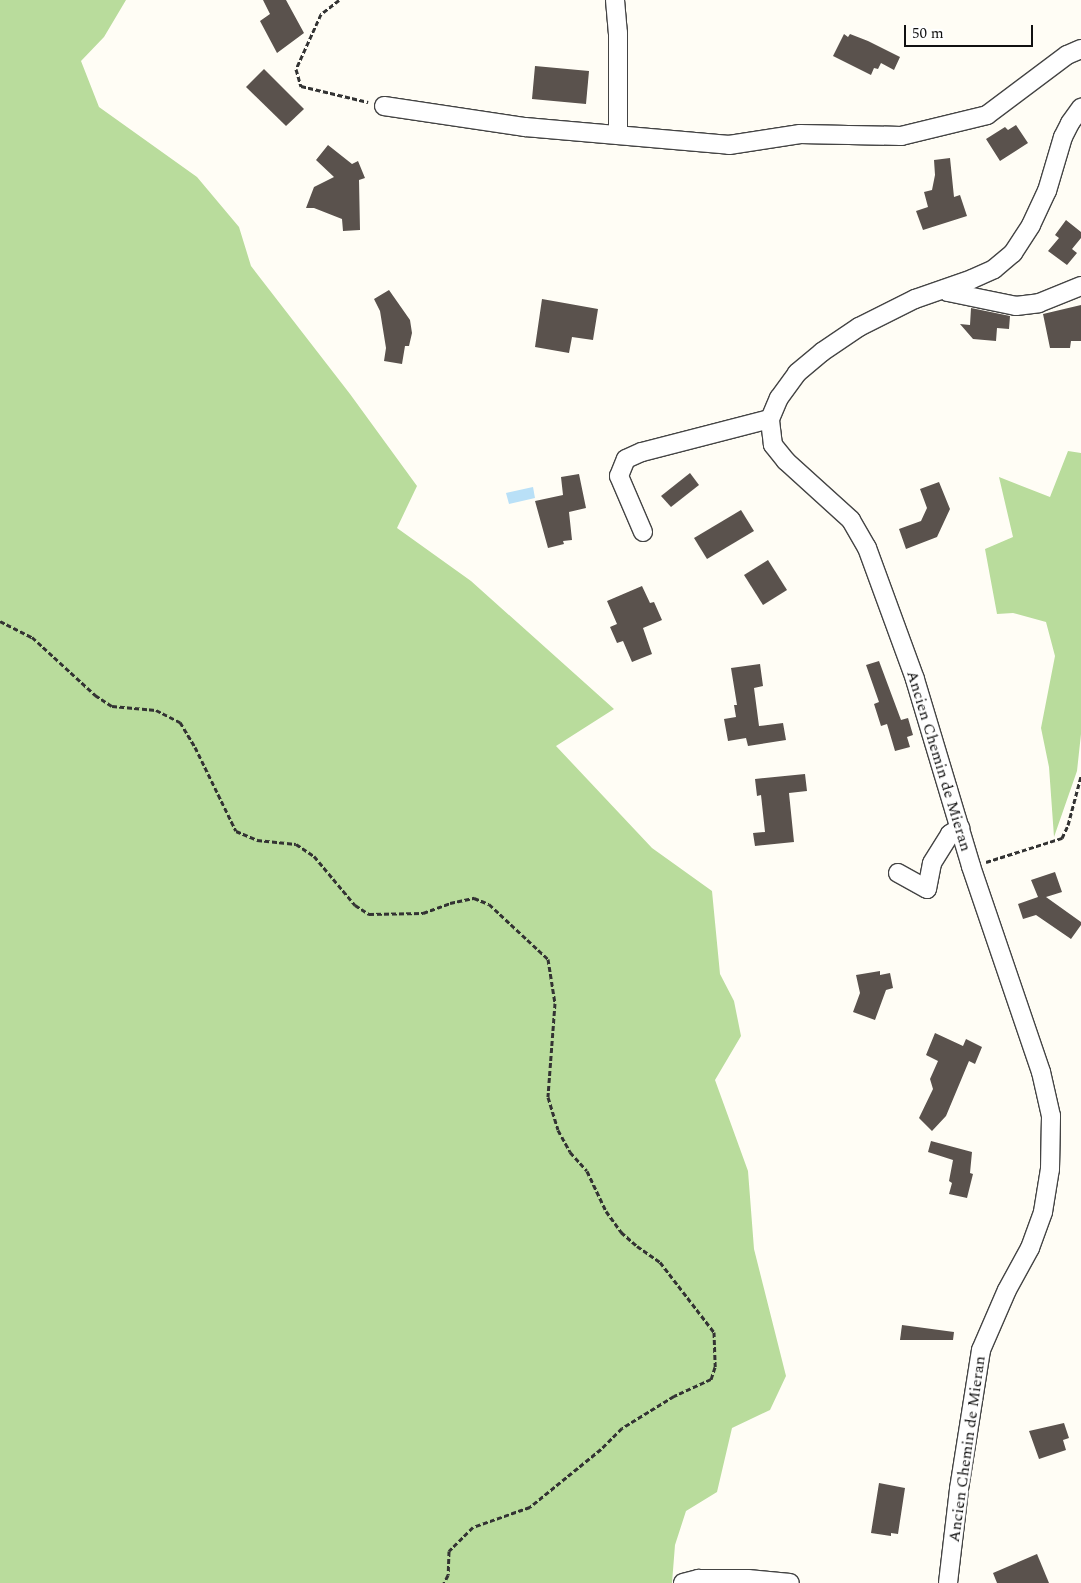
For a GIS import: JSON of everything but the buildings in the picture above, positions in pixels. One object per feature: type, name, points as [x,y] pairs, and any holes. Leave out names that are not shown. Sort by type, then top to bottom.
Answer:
[{"type":"street","points":[[615,0],[618,33],[618,135]]},
{"type":"street","points":[[384,106],[525,127],[729,145],[800,134],[901,136],[987,115],[1067,55],[1081,49]]},
{"type":"street","points":[[643,532],[619,476],[626,458],[642,452],[770,419],[779,398],[797,373],[822,352],[859,327],[915,300],[994,269],[1012,253],[1031,225],[1047,191],[1063,137],[1081,108]]},
{"type":"street","points":[[945,289],[948,292],[1016,306],[1039,303],[1081,286]]},
{"type":"street","name":"Ancien Chemin de Mieran","points":[[770,419],[773,445],[786,461],[851,520],[866,548],[915,679],[971,866],[1041,1072],[1051,1116],[1050,1169],[1043,1212],[1030,1248],[1007,1290],[981,1350],[962,1470],[948,1583]]},
{"type":"street","points":[[898,874],[927,888],[932,863],[950,834],[960,828]]},
{"type":"street","points":[[683,1583],[698,1579],[748,1579],[790,1583]]},
{"type":"path","points":[[339,0],[320,14],[307,40],[296,70],[302,86],[384,106]]},
{"type":"path","points":[[0,621],[32,637],[95,695],[112,706],[156,710],[180,722],[196,747],[236,831],[257,840],[296,844],[314,856],[355,905],[369,914],[423,914],[450,902],[474,898],[489,904],[548,959],[555,1003],[548,1098],[558,1130],[570,1152],[587,1171],[606,1211],[621,1232],[660,1262],[714,1332],[715,1367],[711,1379],[674,1396],[622,1428],[601,1449],[530,1507],[473,1527],[449,1550],[448,1575],[444,1583]]},
{"type":"path","points":[[971,866],[1062,838],[1068,825],[1081,776]]},
{"type":"green space","points":[[0,0],[126,0],[104,37],[81,61],[99,107],[197,177],[239,227],[251,266],[350,394],[417,486],[397,528],[471,581],[614,709],[556,746],[652,848],[712,891],[720,974],[734,1001],[741,1036],[715,1080],[748,1171],[754,1249],[786,1376],[770,1410],[732,1428],[717,1492],[686,1511],[675,1545],[672,1583],[0,1583]]},
{"type":"green space","points":[[1068,451],[1081,453],[1081,734],[1077,771],[1054,837],[1049,767],[1041,728],[1055,656],[1046,622],[1013,613],[997,614],[985,549],[1013,537],[999,477],[1050,497]]},
{"type":"water","points":[[533,487],[535,498],[509,504],[506,493]]}]
